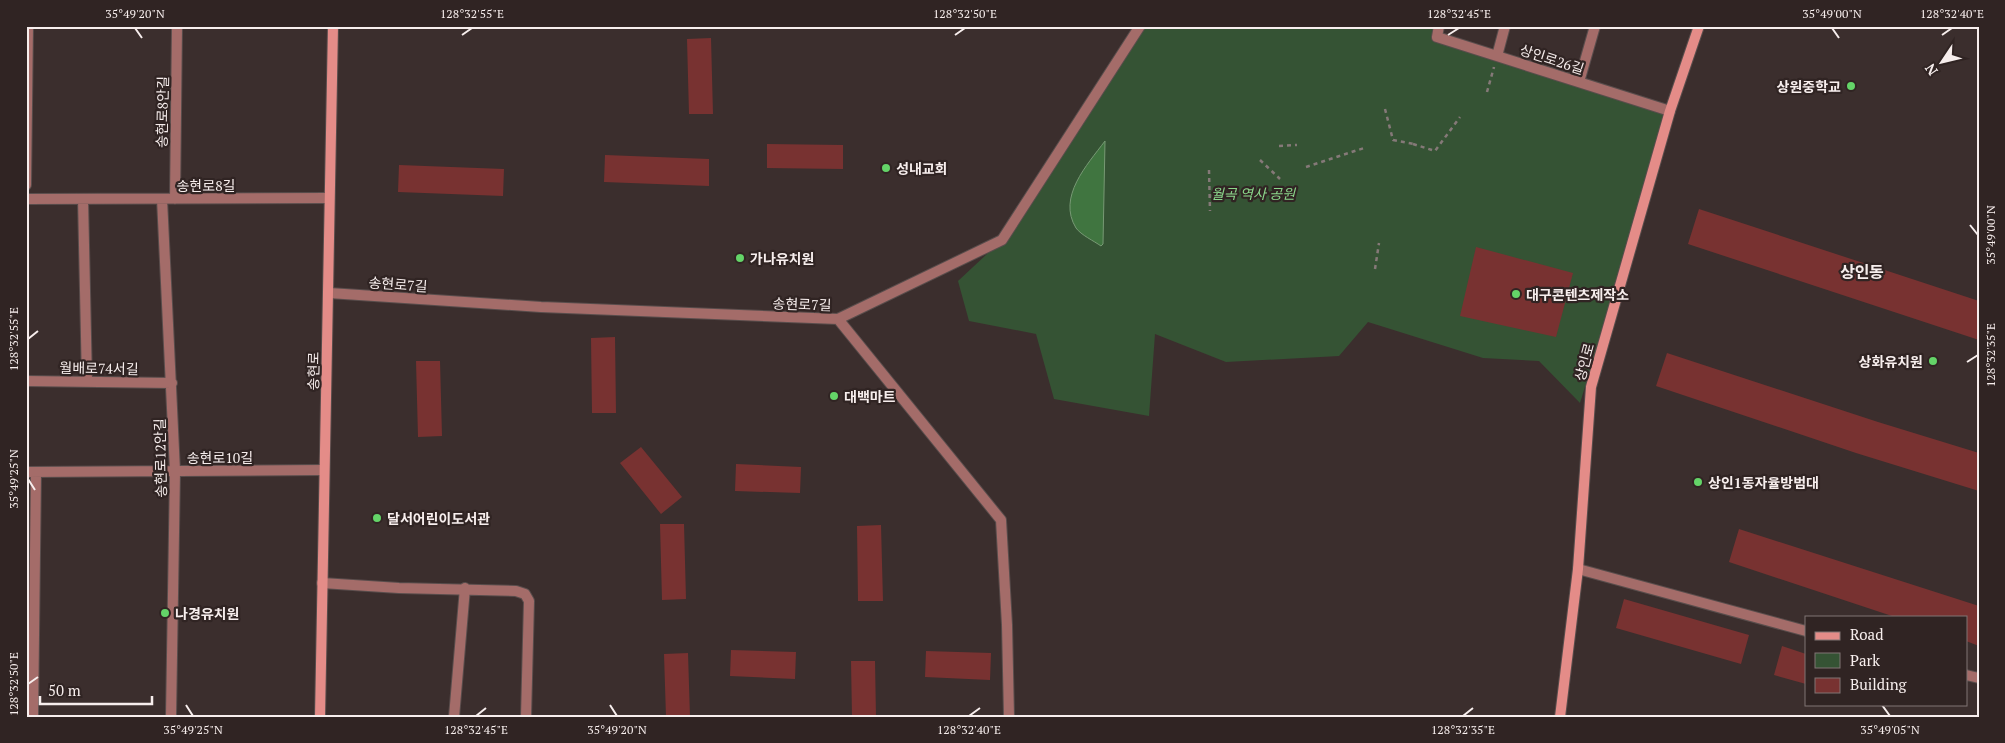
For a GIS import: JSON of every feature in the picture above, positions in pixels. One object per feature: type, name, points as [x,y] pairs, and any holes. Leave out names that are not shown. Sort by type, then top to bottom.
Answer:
[{"type":"main road","name":"송현로","points":[[320,717],[333,26]]},
{"type":"main road","name":"상인로","points":[[1560,717],[1578,569],[1591,387],[1670,111],[1699,26]]},
{"type":"street","points":[[26,185],[28,26]]},
{"type":"street","name":"송현로8안길","points":[[175,198],[177,26]]},
{"type":"street","name":"송현로7길","points":[[329,293],[541,308],[838,319],[1002,240],[1140,26]]},
{"type":"street","name":"상인로26길","points":[[1439,26],[1437,37],[1670,111]]},
{"type":"street","points":[[1497,56],[1505,26]]},
{"type":"street","points":[[1579,82],[1595,26]]},
{"type":"street","name":"송현로12안길","points":[[162,198],[175,471],[171,717]]},
{"type":"street","name":"송현로8길","points":[[26,199],[330,198]]},
{"type":"street","points":[[83,199],[87,382]]},
{"type":"street","points":[[838,319],[1001,520],[1007,626],[1009,717]]},
{"type":"street","name":"월배로74서길","points":[[26,381],[172,383]]},
{"type":"street","name":"송현로10길","points":[[31,472],[324,470]]},
{"type":"street","points":[[31,472],[33,717]]},
{"type":"street","points":[[1578,569],[1805,631]]},
{"type":"street","points":[[322,583],[399,588],[465,588],[516,591],[525,594],[529,601],[526,717]]},
{"type":"street","points":[[454,717],[465,588]]},
{"type":"path","points":[[1487,92],[1497,56]]},
{"type":"path","points":[[1385,109],[1393,140],[1435,151],[1460,117]]},
{"type":"path","points":[[1279,146],[1297,145]]},
{"type":"path","points":[[1306,167],[1364,148]]},
{"type":"path","points":[[1260,160],[1280,179]]},
{"type":"path","points":[[1210,170],[1210,211]]},
{"type":"path","points":[[1375,269],[1379,243]]},
{"type":"green space","name":"월곡 역사 공원","points":[[1140,26],[1439,26],[1437,37],[1670,111],[1580,403],[1539,361],[1483,358],[1368,322],[1339,356],[1226,362],[1155,334],[1149,416],[1054,399],[1036,334],[969,321],[958,281],[1002,240]]},
{"type":"shaded area","points":[[1105,141],[1103,244],[1101,246],[1078,231],[1071,216],[1070,205],[1072,193],[1083,171]]},
{"type":"building","points":[[711,38],[713,114],[689,114],[687,39]]},
{"type":"building","points":[[767,144],[843,145],[843,169],[767,168]]},
{"type":"building","points":[[605,155],[709,159],[709,186],[604,182]]},
{"type":"building","points":[[399,165],[504,169],[503,196],[398,192]]},
{"type":"building","points":[[1699,209],[1979,301],[1979,340],[1688,244]]},
{"type":"building","name":"대구콘텐츠제작소","points":[[1476,247],[1573,273],[1556,337],[1460,316]]},
{"type":"building","points":[[615,337],[616,413],[592,413],[591,338]]},
{"type":"building","points":[[1667,353],[1979,453],[1979,491],[1856,453],[1656,386]]},
{"type":"building","points":[[416,361],[440,361],[442,436],[418,437]]},
{"type":"building","points":[[641,447],[682,497],[661,514],[620,463]]},
{"type":"building","points":[[736,464],[801,467],[800,493],[735,491]]},
{"type":"building","points":[[660,524],[684,524],[686,599],[662,600]]},
{"type":"building","points":[[881,525],[883,601],[858,601],[857,526]]},
{"type":"building","points":[[1739,529],[1979,606],[1979,646],[1968,642],[1968,616],[1892,616],[1729,562]]},
{"type":"building","points":[[1624,599],[1749,635],[1741,664],[1616,628]]},
{"type":"building","points":[[1782,646],[1805,654],[1805,684],[1774,675]]},
{"type":"building","points":[[731,650],[796,652],[795,679],[730,676]]},
{"type":"building","points":[[926,651],[991,653],[990,680],[925,677]]},
{"type":"building","points":[[688,653],[690,717],[666,717],[664,654]]},
{"type":"building","points":[[851,661],[875,661],[876,717],[852,717]]},
{"type":"place","name":"상원중학교","points":[[1851,86]]},
{"type":"place","name":"성내교회","points":[[886,168]]},
{"type":"place","name":"가나유치원","points":[[740,258]]},
{"type":"place","name":"대구콘텐츠제작소","points":[[1516,294]]},
{"type":"place","name":"상화유치원","points":[[1933,361]]},
{"type":"place","name":"대백마트","points":[[834,396]]},
{"type":"place","name":"상인1동자율방범대","points":[[1698,482]]},
{"type":"place","name":"달서어린이도서관","points":[[377,518]]},
{"type":"place","name":"나경유치원","points":[[165,613]]},
{"type":"district","name":"상인동","points":[[1862,272]]}]
